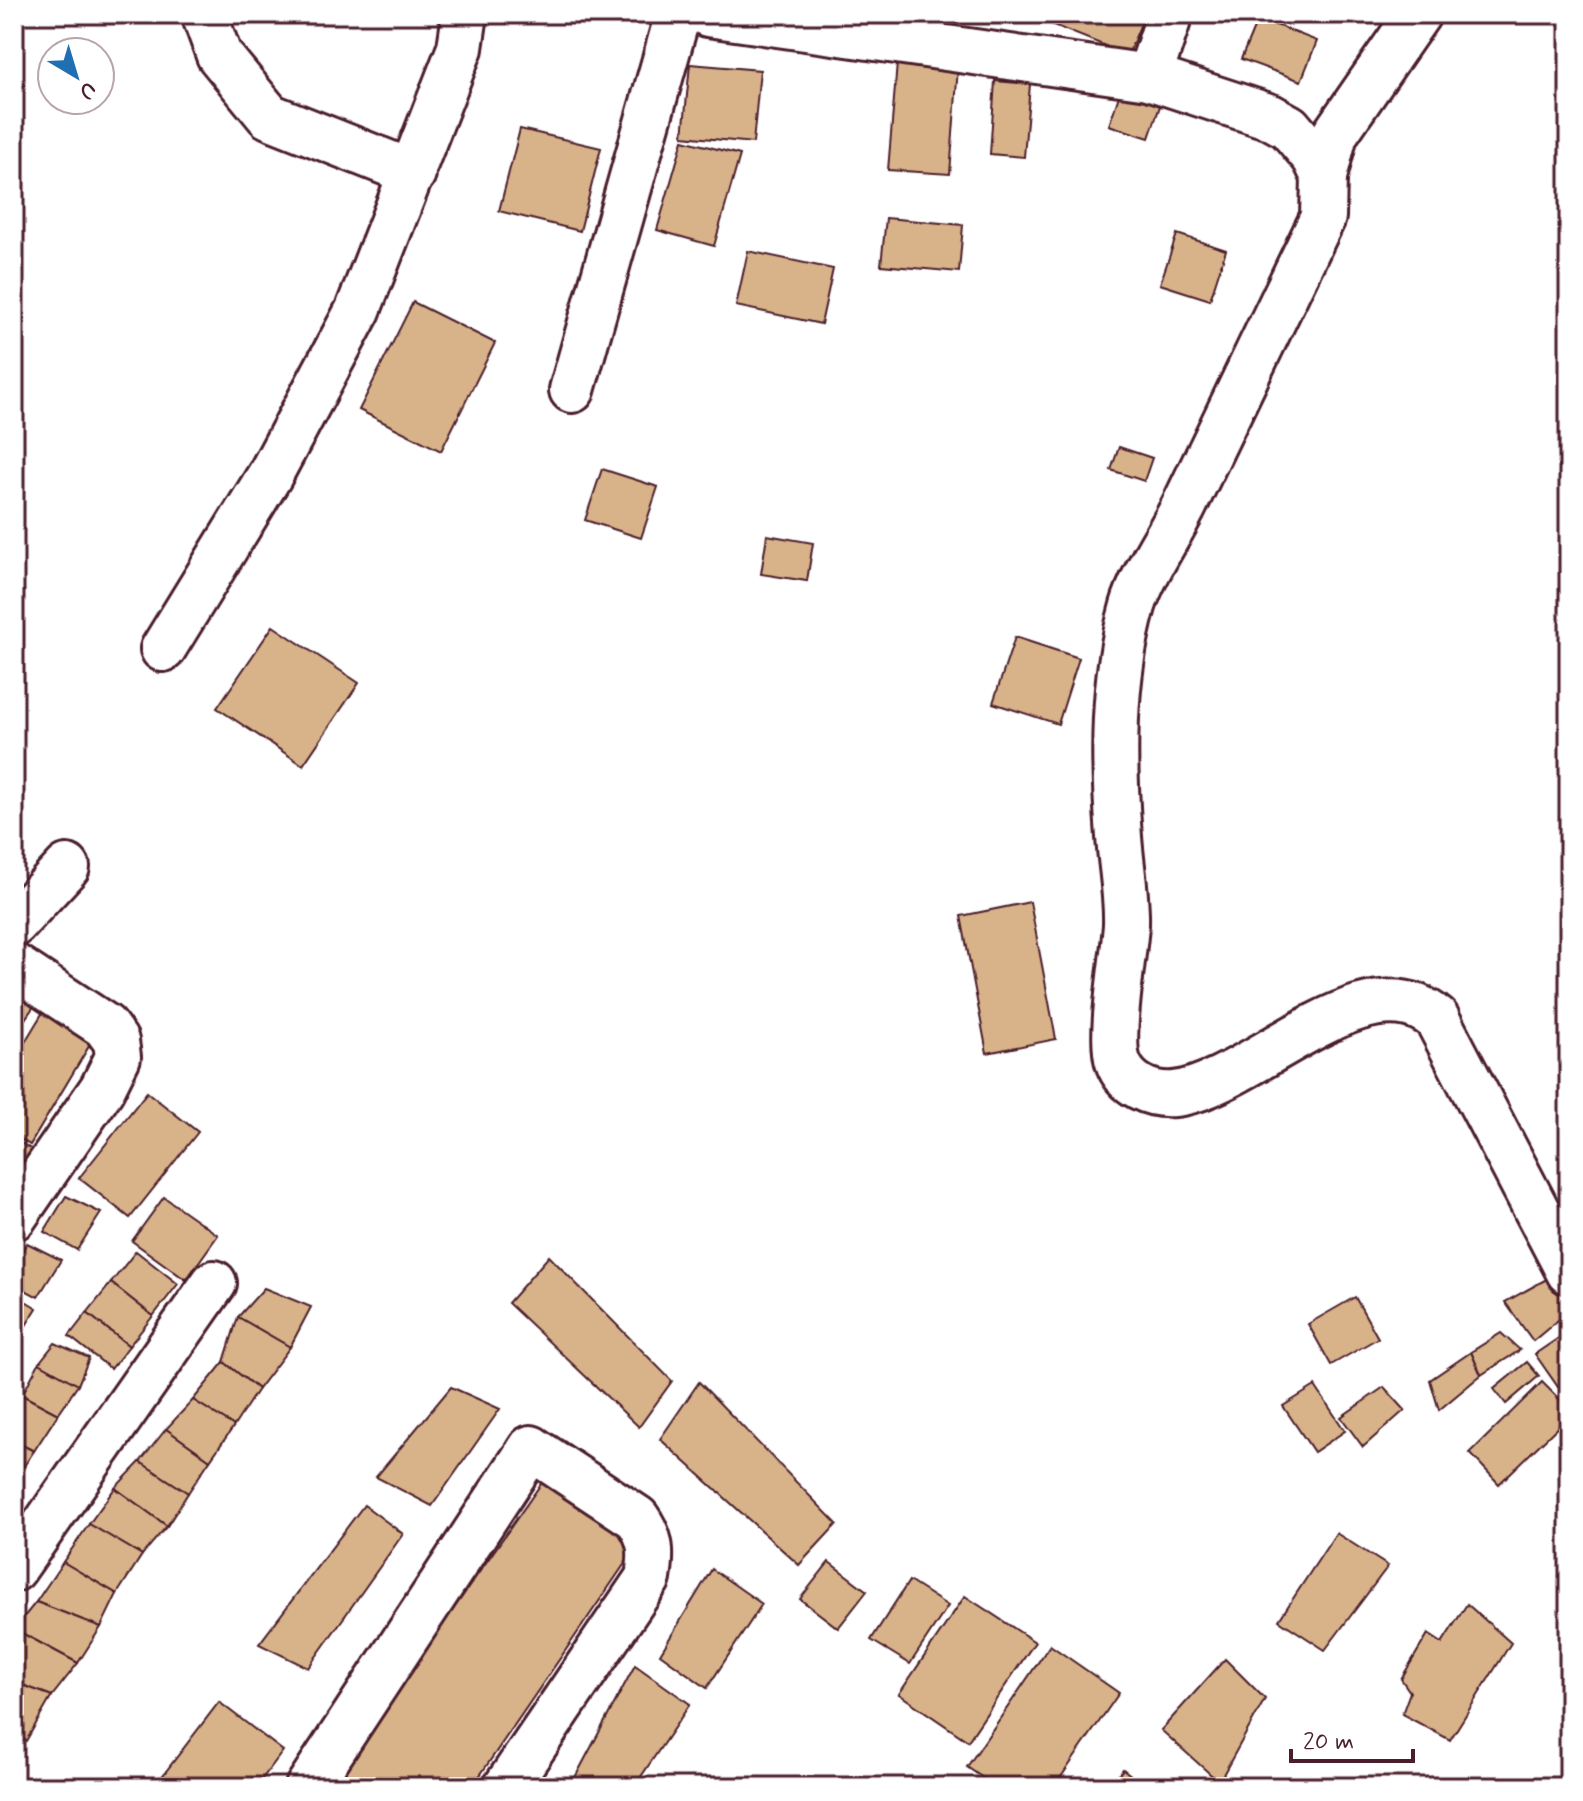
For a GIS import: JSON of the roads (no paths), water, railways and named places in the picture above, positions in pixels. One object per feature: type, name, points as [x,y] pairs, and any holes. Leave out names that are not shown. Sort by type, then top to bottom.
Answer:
[{"type":"street","points":[[204,14],[219,55],[269,116],[413,173]]},
{"type":"street","points":[[163,649],[270,475],[351,324],[460,48],[465,14]]},
{"type":"street","points":[[572,390],[678,14]]},
{"type":"street","points":[[708,14],[955,32],[1149,77],[1271,117],[1304,142],[1324,177]]},
{"type":"street","points":[[1149,77],[1170,14]]},
{"type":"street","points":[[1418,14],[1335,134],[1324,177],[1323,217],[1167,541],[1134,602],[1117,676],[1118,835],[1126,922],[1118,1002],[1117,1061],[1127,1078],[1143,1091],[1174,1094],[1217,1079],[1359,1005],[1403,1003],[1422,1006],[1437,1019],[1569,1272]]},
{"type":"street","points":[[14,924],[67,867]]},
{"type":"street","points":[[14,966],[105,1026],[116,1041],[118,1057],[102,1089],[14,1217]]},
{"type":"street","points":[[14,1569],[214,1283]]},
{"type":"street","points":[[308,1787],[531,1448],[637,1518],[650,1535],[652,1556],[648,1578],[506,1787]]}]
